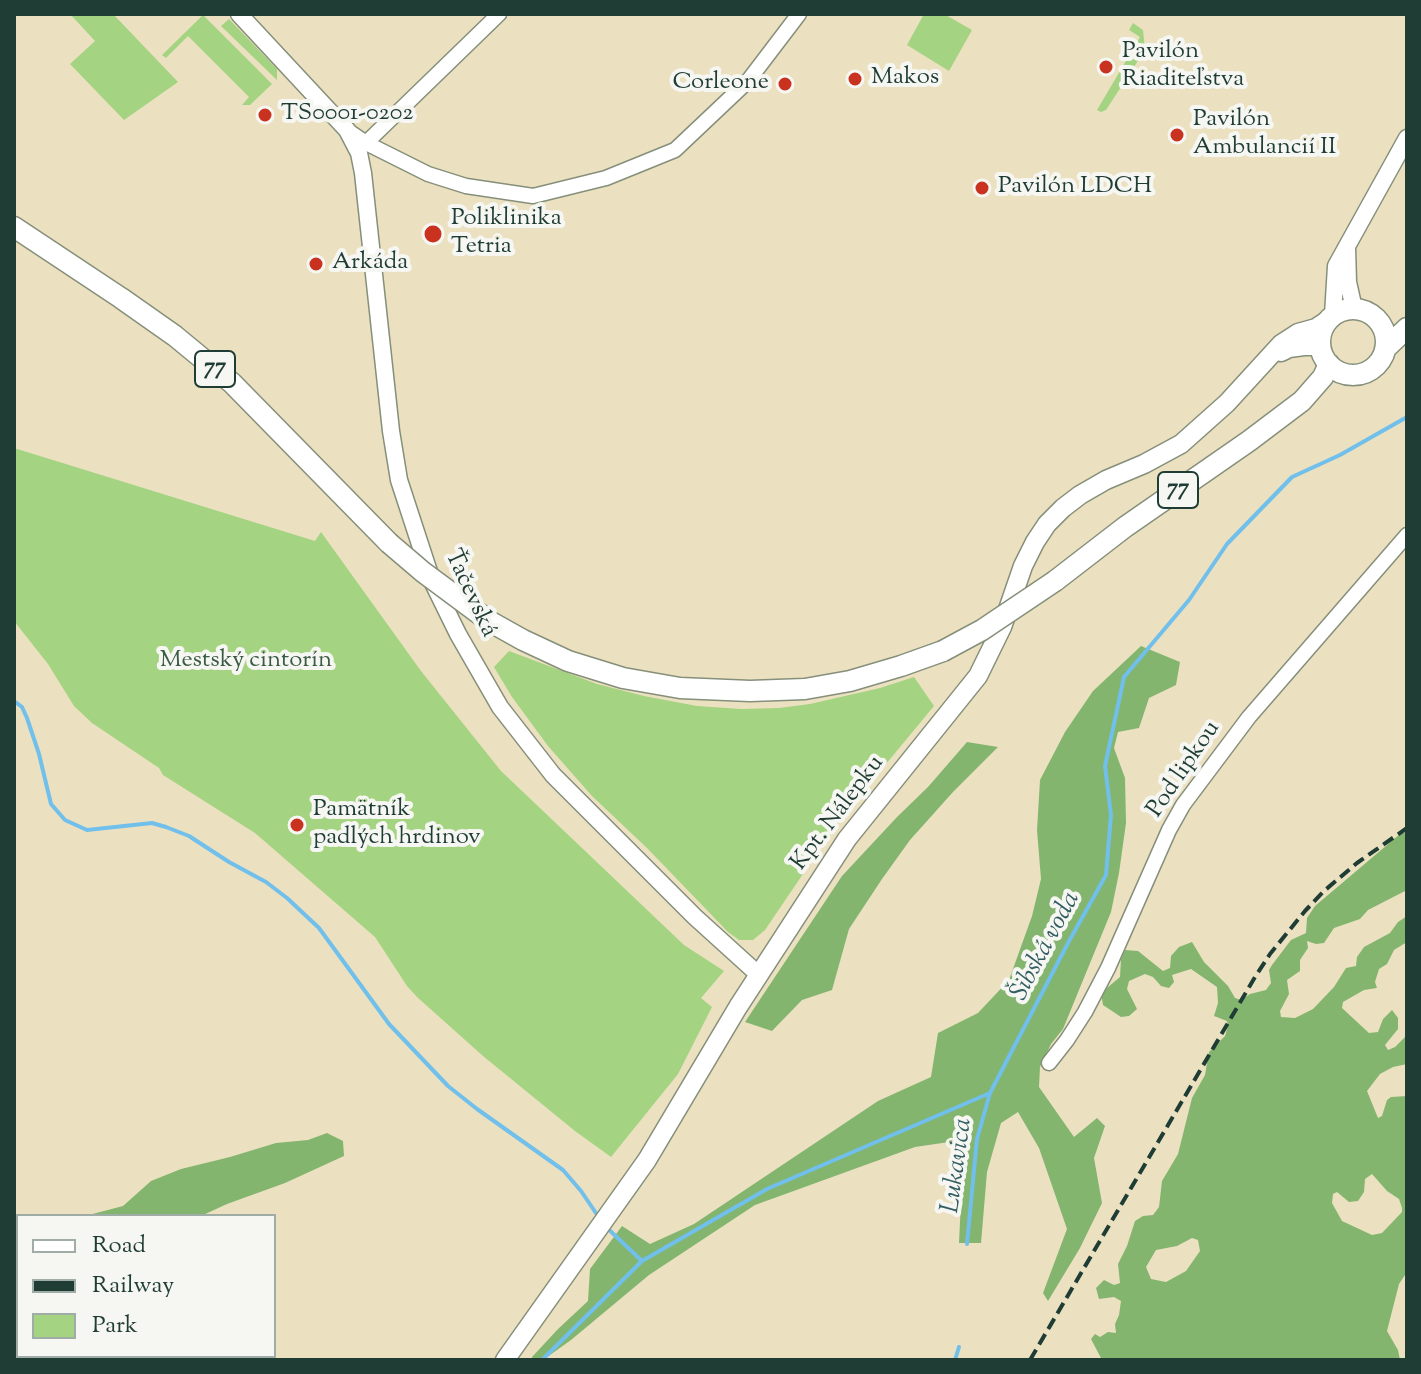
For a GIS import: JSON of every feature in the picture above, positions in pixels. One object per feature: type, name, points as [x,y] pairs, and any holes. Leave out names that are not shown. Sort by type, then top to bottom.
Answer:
[{"type":"main road","name":"77","points":[[14,227],[175,336],[232,383],[389,543],[489,621],[568,661],[623,678],[680,688],[750,691],[805,689],[850,681],[943,651],[982,630],[1055,581],[1125,527],[1302,401],[1323,377],[1325,357],[1320,339],[1330,317]]},
{"type":"main road","points":[[1330,317],[1347,309],[1362,310],[1377,319],[1383,328],[1385,349]]},
{"type":"main road","points":[[1377,319],[1407,316]]},
{"type":"main road","name":"Kpt. Nálepku","points":[[505,1360],[647,1160],[738,1007],[847,839],[978,676],[1002,627],[1023,566],[1047,524],[1080,495],[1181,444],[1227,403],[1281,344],[1298,333],[1316,328],[1330,317]]},
{"type":"main road","name":"77","points":[[1302,401],[1323,395],[1349,375],[1376,366],[1385,349],[1407,328]]},
{"type":"main road","name":"Kpt. Nálepku","points":[[1267,359],[1289,348],[1314,346],[1325,357]]},
{"type":"main road","points":[[1325,357],[1342,373],[1349,375]]},
{"type":"street","name":"Ťačevská","points":[[239,14],[347,130],[366,143],[428,174],[466,186],[533,196],[606,178],[675,150],[748,81],[799,14]]},
{"type":"street","points":[[366,143],[499,14]]},
{"type":"street","name":"Ťačevská","points":[[347,130],[359,153],[363,173],[399,480],[432,581],[500,707],[553,775],[695,917],[759,975]]},
{"type":"street","points":[[1330,317],[1336,266],[1407,138]]},
{"type":"street","points":[[1347,246],[1348,282],[1354,309]]},
{"type":"street","name":"Pod lipkou","points":[[1049,1063],[1085,1012],[1183,805],[1249,717],[1407,535]]},
{"type":"green space","points":[[70,14],[113,14],[178,82],[124,120],[70,64],[95,41]]},
{"type":"green space","points":[[924,14],[944,14],[972,30],[949,71],[907,45]]},
{"type":"green space","points":[[203,15],[272,84],[250,105],[242,105],[249,97],[188,36],[166,58],[162,55]]},
{"type":"green space","points":[[229,19],[277,69],[277,80],[221,26]]},
{"type":"green space","points":[[1133,23],[1143,30],[1145,50],[1106,110],[1101,112],[1097,110],[1140,37],[1129,30]]},
{"type":"green space","name":"Mestský cintorín","points":[[14,448],[315,541],[321,532],[421,671],[501,771],[684,945],[724,971],[701,998],[712,1007],[678,1074],[611,1157],[483,1056],[417,997],[375,937],[255,833],[163,775],[159,768],[92,723],[74,706],[48,664],[14,621]]},
{"type":"green space","points":[[1141,646],[1180,662],[1176,685],[1149,698],[1139,728],[1118,732],[1114,748],[1125,778],[1126,823],[1111,912],[1063,1029],[1051,1044],[1040,1067],[1039,1087],[1074,1137],[1097,1118],[1105,1126],[1094,1158],[1102,1203],[1080,1248],[1048,1301],[1043,1293],[1067,1229],[1039,1148],[1018,1112],[1001,1123],[987,1172],[981,1243],[959,1243],[963,1158],[949,1142],[915,1147],[755,1205],[649,1275],[543,1360],[533,1360],[532,1357],[558,1329],[588,1301],[590,1269],[622,1226],[650,1244],[694,1224],[878,1101],[931,1077],[938,1033],[978,1013],[1009,980],[1032,916],[1041,879],[1037,830],[1040,780],[1065,732],[1093,691]]},
{"type":"green space","points":[[509,651],[597,684],[697,706],[741,709],[810,704],[914,677],[934,706],[852,805],[765,930],[753,940],[739,940],[592,796],[548,746],[494,667]]},
{"type":"green space","points":[[967,742],[998,747],[910,840],[882,879],[849,929],[832,990],[802,1000],[772,1031],[745,1022],[842,876]]},
{"type":"green space","points":[[1407,832],[1407,891],[1368,910],[1360,919],[1334,928],[1324,943],[1307,941],[1308,948],[1300,960],[1300,971],[1287,980],[1289,994],[1280,1011],[1281,1017],[1295,1018],[1313,1009],[1334,987],[1346,968],[1356,966],[1357,957],[1364,947],[1390,933],[1407,916],[1407,942],[1394,950],[1387,964],[1379,969],[1375,982],[1377,988],[1364,990],[1343,1002],[1342,1008],[1369,1033],[1378,1032],[1383,1019],[1392,1010],[1398,1018],[1398,1029],[1385,1045],[1388,1050],[1407,1035],[1407,1064],[1380,1074],[1367,1091],[1378,1118],[1382,1116],[1387,1100],[1407,1096],[1407,1272],[1399,1284],[1387,1331],[1400,1360],[1102,1360],[1091,1339],[1095,1334],[1100,1337],[1108,1332],[1116,1333],[1121,1301],[1114,1297],[1099,1299],[1096,1288],[1104,1280],[1114,1285],[1120,1283],[1118,1264],[1135,1221],[1153,1215],[1159,1207],[1162,1181],[1178,1154],[1192,1098],[1205,1075],[1209,1052],[1225,1036],[1228,1026],[1227,1021],[1214,1016],[1218,1003],[1217,987],[1191,969],[1172,975],[1174,982],[1169,988],[1145,974],[1129,981],[1127,989],[1137,1009],[1129,1016],[1121,1017],[1103,1005],[1101,993],[1120,977],[1125,950],[1138,951],[1163,971],[1170,968],[1171,956],[1179,947],[1192,942],[1204,962],[1228,986],[1235,998],[1241,1000],[1266,990],[1271,983],[1269,970],[1291,940],[1306,933],[1307,918],[1315,906],[1400,834]],"holes":[[[1372,1174],[1399,1199],[1402,1208],[1402,1212],[1382,1233],[1372,1235],[1342,1221],[1332,1203],[1333,1194],[1337,1192],[1349,1202],[1358,1201],[1364,1192],[1365,1179]],[[1192,1238],[1198,1240],[1200,1251],[1186,1271],[1166,1282],[1151,1279],[1146,1267],[1156,1250],[1177,1246]]]},
{"type":"green space","points":[[327,1133],[343,1141],[344,1156],[205,1214],[93,1214],[123,1206],[151,1181],[181,1169],[276,1143],[308,1140]]},
{"type":"waterway","name":"Šibská voda","points":[[542,1360],[642,1261],[767,1189],[990,1093],[1106,875],[1111,815],[1105,766],[1124,677],[1189,600],[1227,544],[1292,477],[1340,455],[1407,417]]},
{"type":"waterway","points":[[14,701],[22,707],[27,718],[51,804],[65,820],[87,830],[152,823],[166,827],[189,836],[266,882],[319,928],[389,1024],[448,1086],[563,1170],[600,1219]]},
{"type":"waterway","name":"Lukavica","points":[[967,1244],[977,1139],[990,1093]]},
{"type":"waterway","points":[[605,1226],[642,1261]]},
{"type":"waterway","name":"Lukavica","points":[[955,1360],[959,1347]]},
{"type":"railway","points":[[1030,1360],[1270,954],[1324,891],[1407,828]]},
{"type":"place","name":"Pavilón Riaditeľstva","points":[[1106,67]]},
{"type":"place","name":"Makos","points":[[855,79]]},
{"type":"place","name":"Corleone","points":[[785,84]]},
{"type":"place","name":"TS0001-0202","points":[[265,115]]},
{"type":"place","name":"Pavilón Ambulancií II","points":[[1177,135]]},
{"type":"place","name":"Pavilón LDCH","points":[[982,188]]},
{"type":"place","name":"Poliklinika Tetria","points":[[433,234]]},
{"type":"place","name":"Arkáda","points":[[316,264]]},
{"type":"place","name":"Pamätník padlých hrdinov","points":[[297,825]]}]
